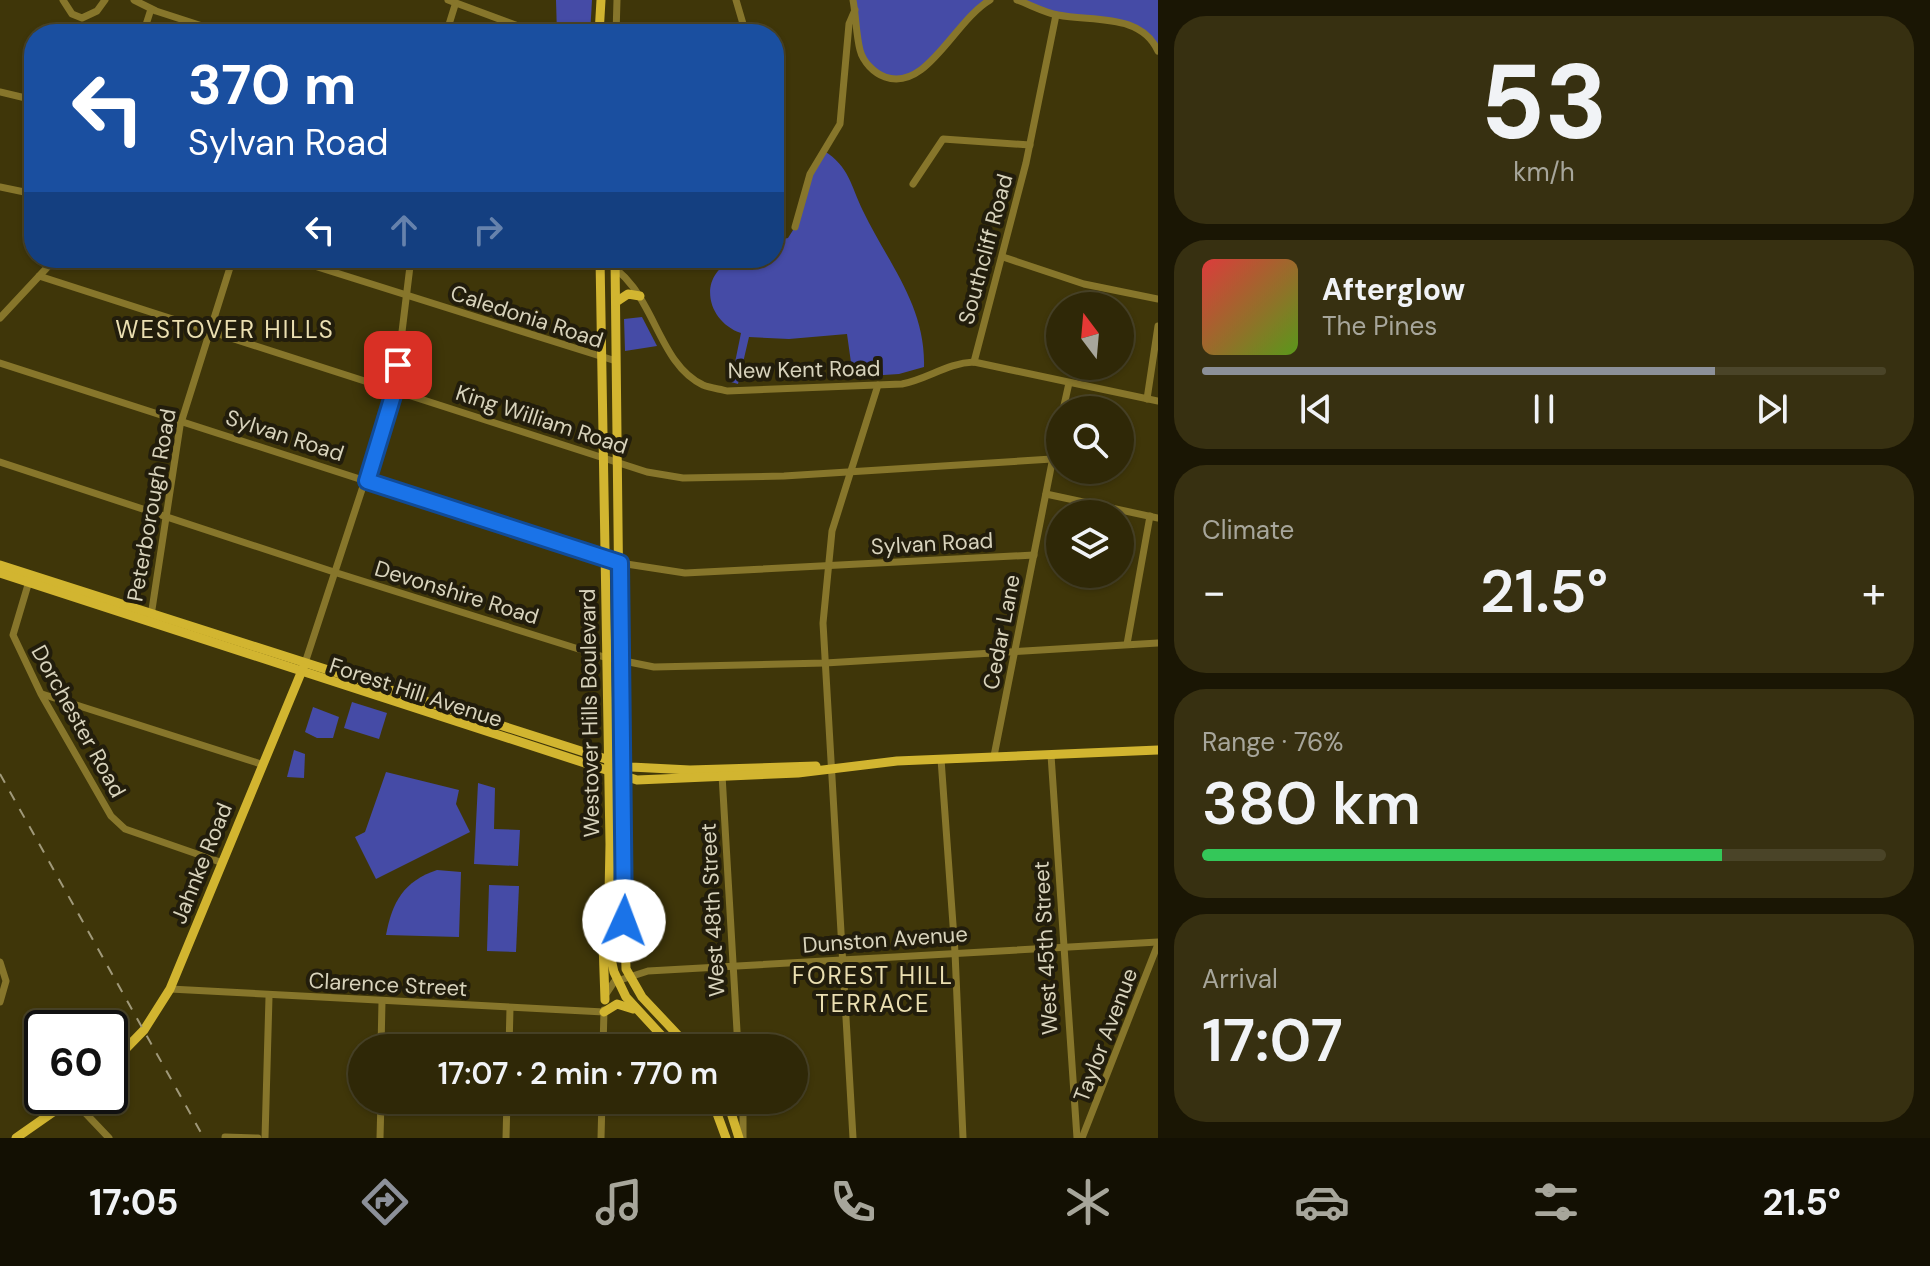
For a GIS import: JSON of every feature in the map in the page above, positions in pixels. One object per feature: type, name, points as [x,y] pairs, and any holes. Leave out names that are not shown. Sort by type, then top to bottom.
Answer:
[{"type":"main road","points":[[600,24],[601,0]]},
{"type":"main road","name":"Westover Hills Boulevard","points":[[599,268],[609,955],[617,980],[637,1011],[659,1034]]},
{"type":"main road","name":"Westover Hills Boulevard","points":[[616,268],[621,777],[625,863],[623,953],[628,975],[642,997],[677,1034]]},
{"type":"main road","points":[[616,302],[628,294],[640,296]]},
{"type":"main road","name":"Forest Hill Avenue","points":[[0,565],[30,579]]},
{"type":"main road","name":"Forest Hill Avenue","points":[[0,573],[30,579],[305,663],[606,760],[655,770],[722,774]]},
{"type":"main road","name":"Forest Hill Avenue","points":[[150,618],[301,673],[607,773],[649,781],[941,759],[1158,750]]},
{"type":"main road","name":"Jahnke Road","points":[[128,1046],[144,1030],[170,989],[305,663]]},
{"type":"main road","points":[[605,1000],[603,948],[608,924]]},
{"type":"main road","points":[[604,1012],[617,1004],[637,1011]]},
{"type":"main road","points":[[16,1138],[51,1114]]},
{"type":"main road","points":[[717,1114],[726,1138]]},
{"type":"main road","points":[[732,1114],[741,1138]]},
{"type":"street","points":[[63,0],[72,14],[82,18],[97,11],[105,0]]},
{"type":"street","points":[[134,0],[197,24]]},
{"type":"street","points":[[616,24],[617,0]]},
{"type":"street","points":[[736,0],[743,24]]},
{"type":"street","points":[[853,0],[860,51],[867,64],[880,75],[895,80],[912,78],[926,68],[953,32],[990,0]]},
{"type":"street","points":[[1017,0],[1056,15],[1124,23],[1151,35],[1158,51]]},
{"type":"street","points":[[448,24],[451,3],[511,24]]},
{"type":"street","points":[[146,24],[151,9]]},
{"type":"street","points":[[795,227],[810,174],[840,124],[849,24],[855,10]]},
{"type":"street","name":"Southcliff Road","points":[[974,362],[1030,145],[1056,15]]},
{"type":"street","points":[[0,92],[24,98]]},
{"type":"street","name":"Southcliff Road","points":[[913,184],[943,139],[1030,145]]},
{"type":"street","points":[[0,187],[24,192]]},
{"type":"street","points":[[1003,257],[1084,284],[1158,299]]},
{"type":"street","points":[[0,318],[47,268]]},
{"type":"street","name":"Peterborough Road","points":[[150,618],[182,421],[230,268]]},
{"type":"street","name":"Caledonia Road","points":[[320,268],[601,359],[616,361]]},
{"type":"street","points":[[305,663],[395,389],[410,268]]},
{"type":"street","name":"New Kent Road","points":[[620,268],[640,296],[674,357],[702,385],[727,391],[878,385],[920,380],[945,366],[974,362]]},
{"type":"street","name":"King William Road","points":[[39,276],[395,389],[602,460],[683,478],[1046,459]]},
{"type":"street","points":[[1147,399],[1158,326]]},
{"type":"street","points":[[974,362],[1158,401]]},
{"type":"street","name":"Sylvan Road","points":[[0,363],[620,563],[685,573],[1034,555]]},
{"type":"street","points":[[1066,396],[1069,383]]},
{"type":"street","points":[[853,1138],[825,663],[826,567],[832,531],[878,385]]},
{"type":"street","name":"Devonshire Road","points":[[0,462],[604,657],[669,668],[825,663],[1158,643]]},
{"type":"street","name":"Cedar Lane","points":[[994,756],[1048,484]]},
{"type":"street","points":[[1046,494],[1154,517],[1127,644]]},
{"type":"street","name":"Dorchester Road","points":[[30,579],[13,635],[41,694],[102,803],[119,824],[220,862]]},
{"type":"street","points":[[41,694],[261,764]]},
{"type":"street","name":"West 45th Street","points":[[1051,755],[1063,947],[1080,1138]]},
{"type":"street","points":[[941,759],[955,952],[963,1138]]},
{"type":"street","name":"West 48th Street","points":[[722,774],[737,1034]]},
{"type":"street","name":"Dunston Avenue","points":[[617,980],[628,975],[733,967],[955,952],[1158,943]]},
{"type":"street","name":"Taylor Avenue","points":[[1080,1138],[1158,943]]},
{"type":"street","points":[[0,962],[6,975],[6,989],[0,1002]]},
{"type":"street","points":[[603,1034],[608,987],[617,980]]},
{"type":"street","name":"Clarence Street","points":[[170,989],[269,997],[604,1012]]},
{"type":"street","points":[[265,1138],[269,997]]},
{"type":"street","points":[[381,1034],[382,1001]]},
{"type":"street","points":[[509,1034],[510,1008]]},
{"type":"street","points":[[88,1114],[109,1138]]},
{"type":"street","points":[[380,1138],[381,1114]]},
{"type":"street","points":[[506,1138],[507,1114]]},
{"type":"street","points":[[601,1138],[602,1114]]},
{"type":"street","points":[[741,1138],[742,1114]]},
{"type":"street","points":[[225,1137],[258,1138]]},
{"type":"shaded area","points":[[556,0],[592,0],[591,24],[557,24]]},
{"type":"shaded area","points":[[853,0],[990,0],[912,78],[880,75],[860,51]]},
{"type":"shaded area","points":[[1017,0],[1158,0],[1158,51],[1140,30],[1128,25],[1053,14]]},
{"type":"shaded area","points":[[824,151],[844,170],[904,286],[919,324],[924,367],[899,374],[853,377],[847,334],[789,339],[749,337],[738,384],[731,382],[741,333],[729,327],[713,308],[710,297],[715,275],[721,268],[784,268],[784,239],[795,227],[800,198]]},
{"type":"shaded area","points":[[642,317],[657,346],[625,351],[624,319]]},
{"type":"shaded area","points":[[352,702],[387,713],[379,739],[344,728]]},
{"type":"shaded area","points":[[313,707],[339,717],[333,738],[317,738],[305,732]]},
{"type":"shaded area","points":[[294,750],[305,754],[304,778],[287,777]]},
{"type":"shaded area","points":[[386,772],[459,790],[456,804],[470,832],[376,879],[355,837],[365,832]]},
{"type":"shaded area","points":[[478,783],[495,788],[494,829],[520,830],[518,866],[474,864]]},
{"type":"shaded area","points":[[437,870],[461,872],[459,937],[386,935],[401,894],[416,880]]},
{"type":"shaded area","points":[[489,885],[519,886],[516,952],[487,951]]},
{"type":"railway","points":[[0,774],[204,1138]]},
{"type":"district","name":"WESTOVER HILLS","points":[[225,330]]},
{"type":"district","name":"FOREST HILL TERRACE","points":[[873,990]]},
{"type":"route","points":[[398,365],[395,389],[367,481],[620,563],[624,921]]}]
